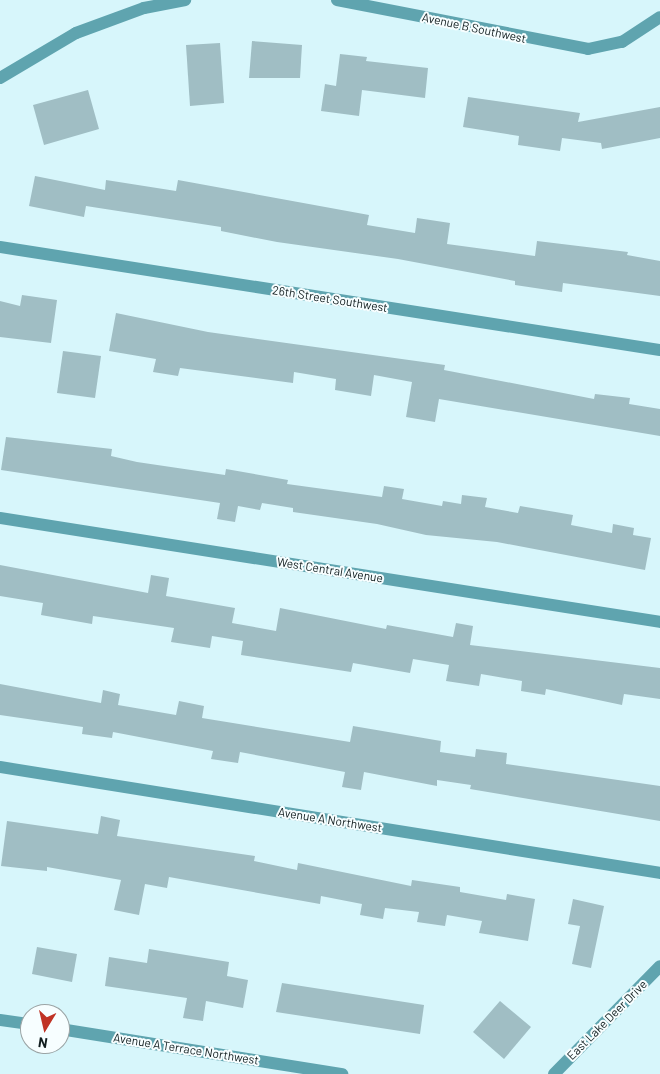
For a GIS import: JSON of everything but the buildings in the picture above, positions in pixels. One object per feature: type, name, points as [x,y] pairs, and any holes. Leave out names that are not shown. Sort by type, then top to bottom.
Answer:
[{"type":"street","points":[[0,78],[76,33],[144,8],[185,0]]},
{"type":"street","name":"Avenue B Southwest","points":[[337,0],[557,46],[588,49],[611,45],[640,34],[660,17]]},
{"type":"street","name":"26th Street Southwest","points":[[0,248],[660,350]]},
{"type":"street","name":"West Central Avenue","points":[[0,518],[660,622]]},
{"type":"street","name":"Avenue A Northwest","points":[[0,767],[660,873]]},
{"type":"street","name":"East Lake Deer Drive","points":[[554,1074],[660,966]]},
{"type":"street","points":[[0,1020],[20,1023]]},
{"type":"street","name":"Avenue A Terrace Northwest","points":[[70,1031],[342,1074]]}]
